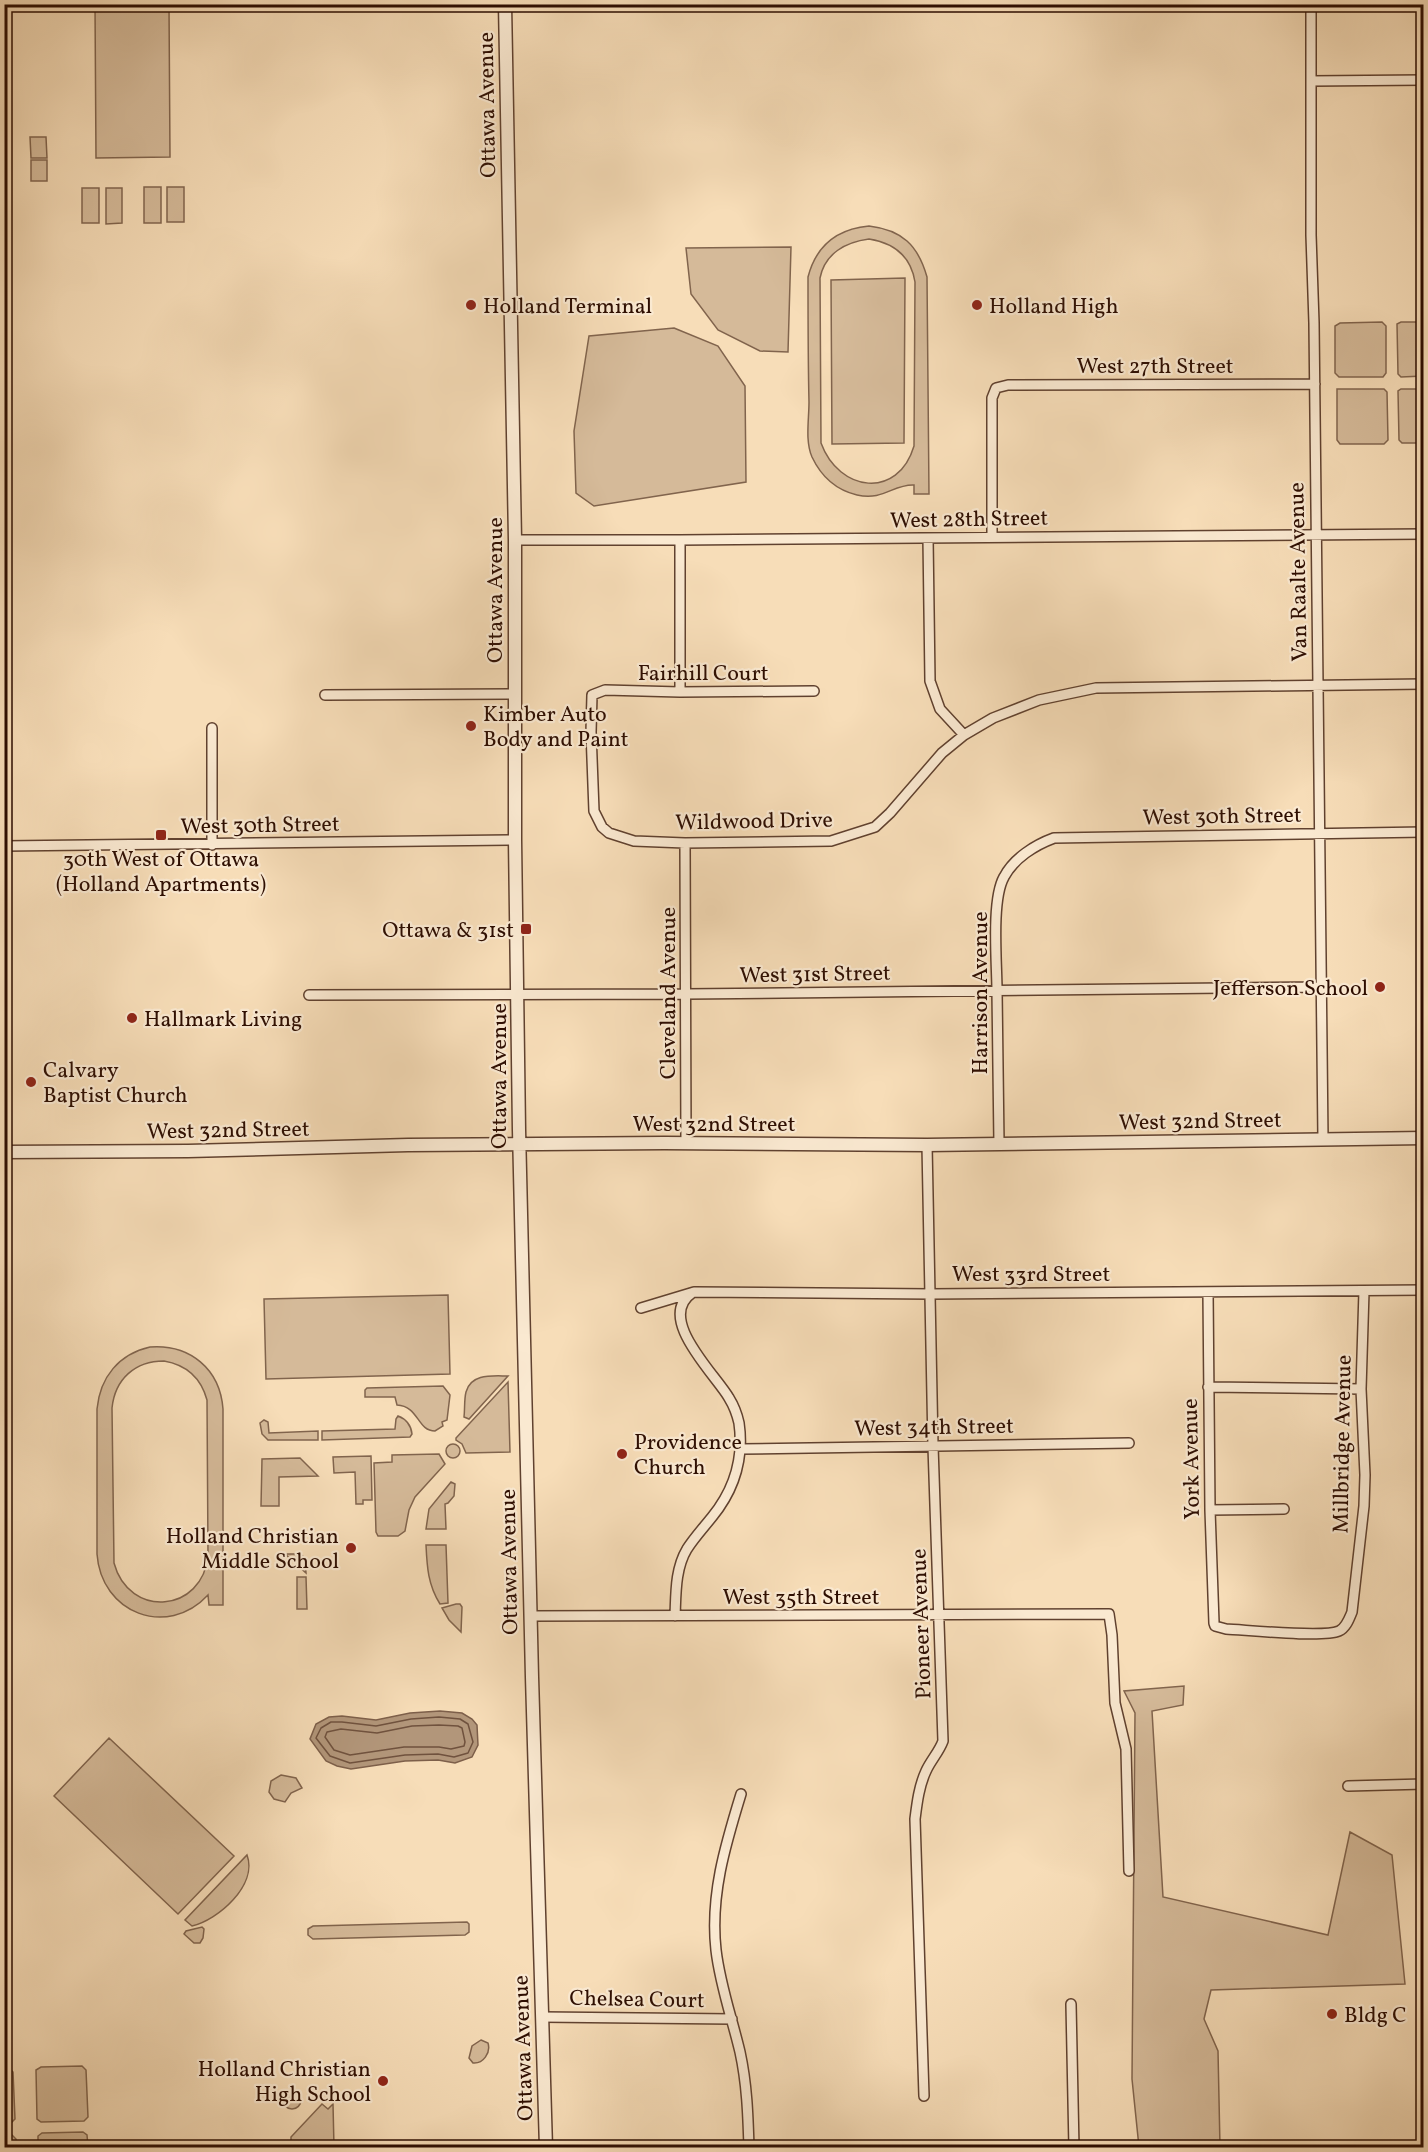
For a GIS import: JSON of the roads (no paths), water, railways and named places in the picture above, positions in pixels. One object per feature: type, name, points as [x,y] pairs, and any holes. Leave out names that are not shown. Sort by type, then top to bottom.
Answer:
[{"type":"street","name":"Ottawa Avenue","points":[[505,4],[515,540],[515,840],[519,995],[519,1145],[546,2148]]},
{"type":"street","name":"Van Raalte Avenue","points":[[1311,4],[1311,235],[1315,384],[1323,1139]]},
{"type":"street","points":[[1311,81],[1424,80]]},
{"type":"street","name":"West 27th Street","points":[[992,537],[992,398],[996,388],[1008,385],[1315,384]]},
{"type":"street","name":"West 28th Street","points":[[515,540],[1424,534]]},
{"type":"street","points":[[928,538],[930,681],[940,709],[964,735]]},
{"type":"street","points":[[680,692],[681,540]]},
{"type":"street","name":"Wildwood Drive","points":[[592,695],[594,811],[598,820],[609,833],[622,838],[685,843],[821,841],[852,835],[875,826],[882,820],[942,753],[964,735],[1022,705],[1096,688],[1424,684]]},
{"type":"street","name":"Fairhill Court","points":[[592,695],[605,690],[814,691]]},
{"type":"street","points":[[325,695],[515,694]]},
{"type":"street","points":[[212,728],[212,845]]},
{"type":"street","name":"West 30th Street","points":[[1026,853],[1040,843],[1054,838],[1424,832]]},
{"type":"street","name":"West 30th Street","points":[[4,846],[515,840]]},
{"type":"street","name":"Cleveland Avenue","points":[[685,843],[686,1144]]},
{"type":"street","name":"Harrison Avenue","points":[[999,1144],[995,933],[999,890],[1003,878],[1026,853]]},
{"type":"street","name":"West 31st Street","points":[[309,995],[687,994],[1322,987]]},
{"type":"street","name":"West 32nd Street","points":[[4,1152],[519,1145],[999,1144],[1424,1138]]},
{"type":"street","name":"Pioneer Avenue","points":[[924,2096],[915,1819],[918,1797],[926,1771],[943,1741],[933,1446],[927,1144]]},
{"type":"street","name":"West 33rd Street","points":[[641,1308],[694,1292],[931,1294],[1424,1290]]},
{"type":"street","name":"Millbridge Avenue","points":[[1215,1626],[1226,1629],[1323,1633],[1340,1630],[1347,1623],[1352,1612],[1362,1526],[1365,1475],[1360,1389],[1364,1291]]},
{"type":"street","points":[[675,1616],[676,1580],[686,1550],[729,1492],[741,1449],[736,1411],[687,1340],[681,1324],[681,1309],[685,1298],[694,1292]]},
{"type":"street","name":"York Avenue","points":[[1208,1292],[1210,1510],[1215,1626]]},
{"type":"street","points":[[1208,1388],[1360,1389]]},
{"type":"street","name":"West 34th Street","points":[[741,1449],[1129,1443]]},
{"type":"street","points":[[1210,1510],[1284,1509]]},
{"type":"street","name":"West 35th Street","points":[[530,1616],[1109,1614],[1115,1704],[1125,1749],[1129,1871]]},
{"type":"street","points":[[1348,1786],[1424,1785]]},
{"type":"street","name":"Chelsea Court","points":[[741,1794],[723,1850],[716,1894],[716,1948],[726,2000],[741,2055],[748,2104],[749,2148]]},
{"type":"street","points":[[1071,2004],[1074,2148]]},
{"type":"street","name":"Chelsea Court","points":[[542,2017],[732,2019]]},
{"type":"water","points":[[440,1711],[462,1713],[477,1725],[478,1745],[472,1757],[455,1763],[438,1760],[405,1761],[351,1769],[326,1761],[310,1739],[316,1724],[329,1717],[342,1716],[376,1720],[410,1713]]},
{"type":"place","name":"Holland Terminal","points":[[471,305]]},
{"type":"place","name":"Holland High","points":[[977,305]]},
{"type":"place","name":"Kimber Auto Body and Paint","points":[[471,726]]},
{"type":"place","name":"30th West of Ottawa (Holland Apartments)","points":[[161,835]]},
{"type":"place","name":"Ottawa & 31st","points":[[526,929]]},
{"type":"place","name":"Jefferson School","points":[[1380,987]]},
{"type":"place","name":"Hallmark Living","points":[[132,1018]]},
{"type":"place","name":"Calvary Baptist Church","points":[[31,1082]]},
{"type":"place","name":"Providence Church","points":[[622,1454]]},
{"type":"place","name":"Holland Christian Middle School","points":[[351,1548]]},
{"type":"place","name":"Bldg C","points":[[1332,2014]]},
{"type":"place","name":"Holland Christian High School","points":[[383,2081]]}]
